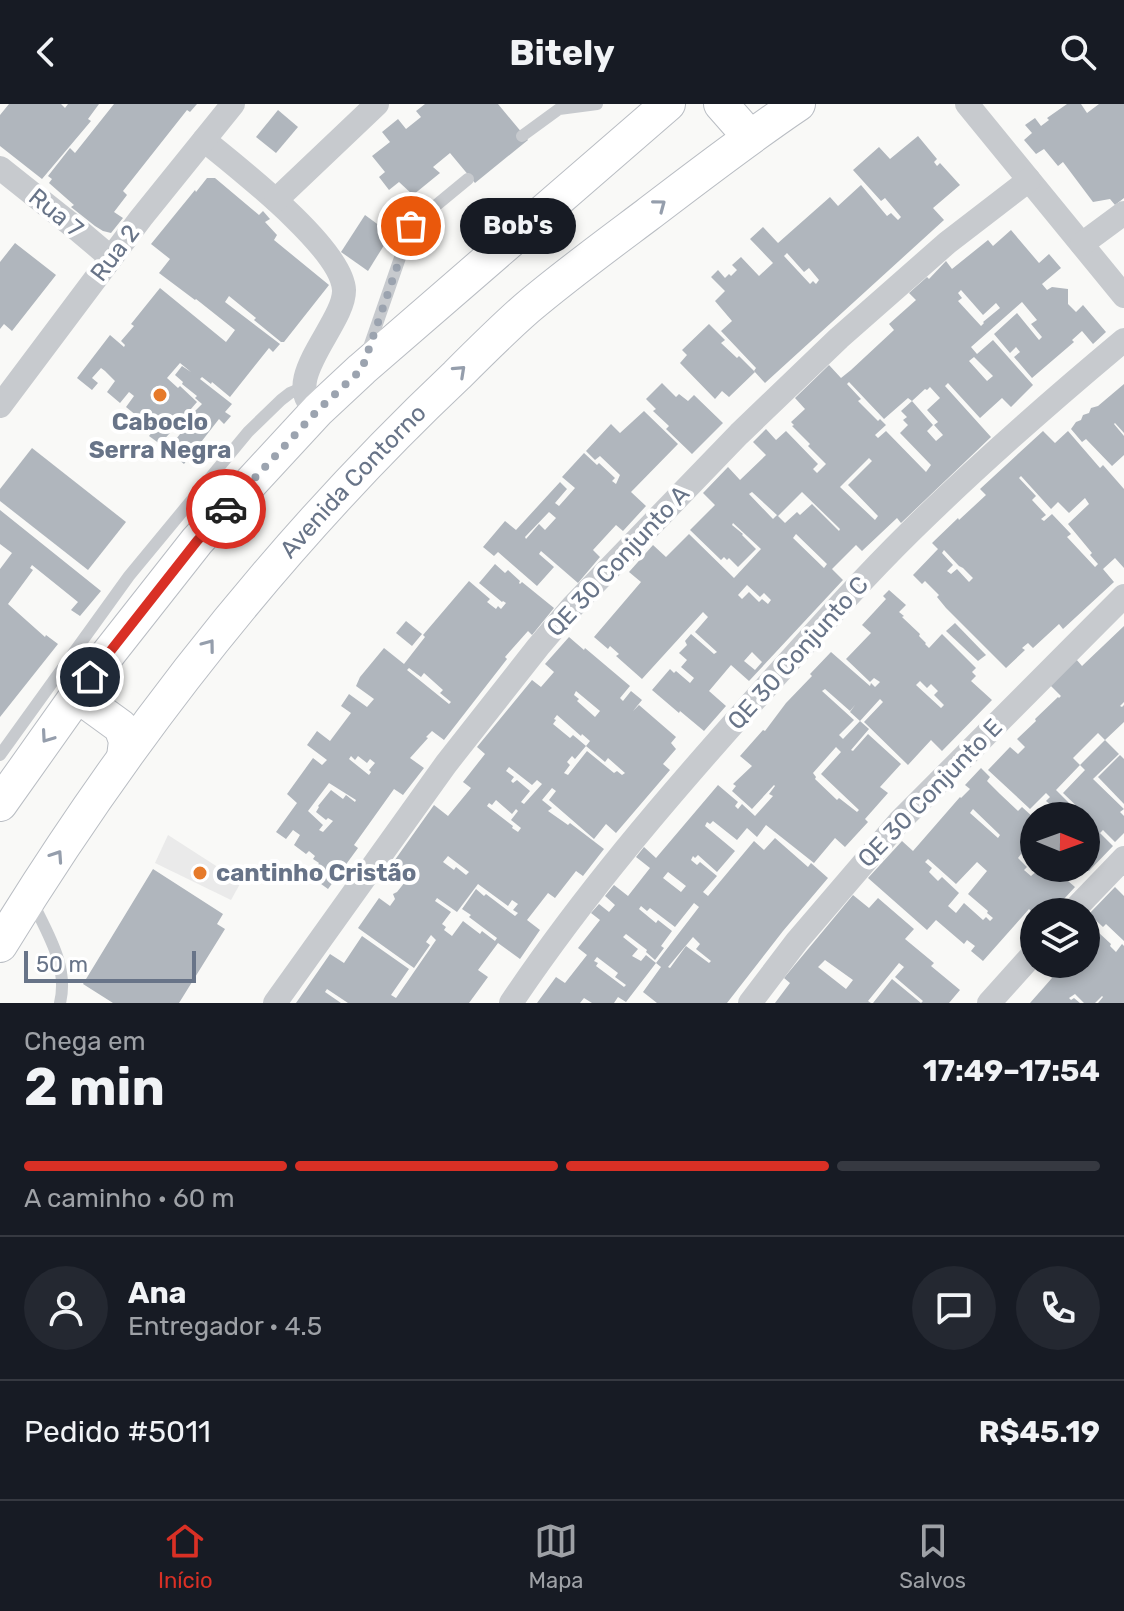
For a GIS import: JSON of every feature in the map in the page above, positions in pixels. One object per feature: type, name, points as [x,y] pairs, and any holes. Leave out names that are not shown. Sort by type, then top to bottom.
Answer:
[{"type":"main road","points":[[0,804],[77,695],[311,399],[362,369],[668,104]]},
{"type":"main road","points":[[721,104],[750,137]]},
{"type":"main road","name":"Avenida Contorno","points":[[0,945],[124,757],[230,617],[359,471],[527,308],[750,137],[798,104]]},
{"type":"main road","points":[[77,695],[121,727],[126,741],[124,757]]},
{"type":"street","name":"Rua 2","points":[[0,406],[111,258],[233,104]]},
{"type":"street","points":[[276,200],[377,104]]},
{"type":"street","points":[[967,104],[1124,296]]},
{"type":"street","points":[[204,140],[276,200],[311,234],[334,265],[344,287],[337,315],[307,371],[311,399]]},
{"type":"street","name":"Rua 7","points":[[0,168],[111,258]]},
{"type":"street","name":"QE 30 Conjunto A","points":[[275,1003],[446,764],[573,606],[739,434],[839,338],[947,243],[1029,180]]},
{"type":"street","points":[[1082,244],[1124,213]]},
{"type":"street","name":"QE 30 Conjunto C","points":[[511,1003],[542,956],[656,810],[848,597],[958,488],[1066,388],[1124,340]]},
{"type":"street","name":"QE 30 Conjunto E","points":[[750,1003],[797,941],[899,822],[1124,596]]},
{"type":"street","points":[[1085,898],[1124,858]]},
{"type":"street","points":[[989,1003],[1020,969]]},
{"type":"lane","points":[[522,136],[559,109],[597,104]]},
{"type":"lane","points":[[362,369],[411,226],[468,179]]},
{"type":"lane","points":[[0,755],[129,576],[248,432],[290,393],[311,399]]},
{"type":"lane","points":[[30,896],[57,955],[63,991],[60,1003]]},
{"type":"shaded area","name":"cantinho Cristão","points":[[168,835],[241,882],[231,900],[155,863]]},
{"type":"building","points":[[9,104],[61,104],[65,108],[68,104],[99,104],[88,119],[91,121],[42,179],[0,146],[0,115]]},
{"type":"building","points":[[114,104],[197,104],[190,112],[187,110],[123,191],[127,195],[114,212],[123,218],[111,233],[95,226],[71,207],[74,205],[49,183],[52,179],[48,176],[70,148],[75,153]]},
{"type":"building","points":[[425,104],[498,104],[528,140],[475,183],[450,153],[433,167],[440,173],[413,195],[399,182],[389,190],[379,177],[385,172],[372,156],[390,142],[382,132],[398,119],[406,129],[421,117],[416,111]]},
{"type":"building","points":[[1067,104],[1081,104],[1087,113],[1099,104],[1124,104],[1124,198],[1115,205],[1110,199],[1093,202],[1063,162],[1058,166],[1044,149],[1036,154],[1024,140],[1032,133],[1025,125],[1035,118],[1041,126]]},
{"type":"building","points":[[278,110],[298,127],[276,153],[256,137]]},
{"type":"building","points":[[918,136],[937,159],[934,162],[937,166],[940,163],[960,185],[933,208],[944,220],[765,383],[754,371],[756,368],[721,331],[732,321],[715,301],[725,291],[711,277],[718,270],[725,278],[729,274],[731,276],[737,270],[732,265],[741,257],[759,276],[773,263],[750,239],[763,227],[778,243],[830,197],[838,206],[861,185],[887,216],[891,213],[898,220],[901,217],[885,198],[881,201],[853,170],[879,147],[890,159]],"holes":[[[787,253],[804,272],[809,268],[819,280],[816,284],[813,281],[810,284],[784,256]]]},
{"type":"building","points":[[207,178],[215,178],[259,215],[263,211],[270,219],[265,222],[277,235],[274,240],[329,285],[284,342],[229,296],[225,302],[280,344],[273,352],[269,348],[230,397],[212,382],[202,377],[200,379],[232,404],[225,412],[231,416],[224,424],[219,419],[184,464],[167,450],[185,428],[179,423],[160,444],[149,436],[154,430],[126,407],[134,396],[129,392],[120,403],[107,392],[115,381],[105,371],[101,368],[92,378],[98,383],[92,390],[77,378],[110,335],[124,347],[121,341],[134,326],[131,324],[160,288],[226,342],[235,330],[159,273],[170,259],[151,244]],"holes":[[[180,363],[191,372],[182,366],[175,375],[202,404],[187,419],[184,417],[197,402],[167,378]]]},
{"type":"building","points":[[365,215],[391,234],[368,271],[341,252]]},
{"type":"building","points":[[1011,230],[1039,263],[1049,254],[1061,268],[1042,284],[1047,290],[1052,287],[1068,289],[1068,304],[1076,312],[1083,305],[1106,332],[1093,344],[1082,331],[1072,340],[1074,342],[1032,378],[1014,357],[1020,352],[1016,347],[1010,353],[994,334],[1017,313],[1039,340],[1042,337],[1031,324],[1037,320],[1022,302],[971,347],[977,354],[993,340],[1033,385],[1011,407],[1002,398],[980,418],[948,383],[945,386],[991,437],[901,523],[897,518],[862,551],[856,545],[832,569],[843,580],[749,681],[731,665],[709,691],[726,706],[704,731],[652,690],[670,669],[690,683],[694,678],[681,667],[687,660],[679,653],[687,645],[685,641],[691,634],[714,654],[717,652],[695,632],[708,617],[703,612],[642,679],[616,656],[619,654],[610,646],[608,649],[594,637],[641,582],[629,572],[653,545],[666,557],[689,534],[734,578],[761,549],[733,523],[756,549],[738,567],[729,558],[721,560],[690,530],[715,505],[703,493],[728,467],[740,480],[766,455],[753,442],[766,429],[776,440],[786,431],[818,464],[813,469],[817,473],[826,464],[792,426],[791,422],[805,409],[795,398],[829,365],[841,378],[851,370],[894,330],[889,324],[916,300],[909,293],[927,277],[929,279],[946,261],[952,269],[988,240],[993,246]],"holes":[[[961,290],[983,315],[996,303],[1000,308],[981,326],[958,301],[962,298],[958,293]],[[974,357],[993,376],[987,381],[969,361]],[[849,382],[884,419],[908,398],[912,401],[901,411],[907,417],[903,420],[908,425],[900,433],[931,465],[926,472],[886,431],[878,438],[875,435],[886,425],[858,401],[861,399],[847,384]],[[930,387],[940,398],[927,410],[938,422],[934,425],[943,435],[936,441],[927,431],[933,425],[912,401]],[[869,458],[872,461],[848,485],[878,516],[875,520],[840,487]],[[752,492],[777,515],[773,519],[749,494]],[[802,492],[840,529],[812,504],[785,523],[778,516]],[[796,534],[827,564],[824,568],[793,538]],[[747,585],[760,597],[764,593],[771,600],[768,604],[762,599],[759,602],[749,592],[742,599],[738,595]],[[752,652],[762,662],[755,670],[744,661]]]},
{"type":"building","points":[[15,243],[56,275],[12,331],[4,324],[0,329],[0,262]]},
{"type":"building","points":[[709,324],[725,340],[721,343],[755,372],[729,397],[722,391],[715,399],[680,363],[687,355],[682,350]]},
{"type":"building","points":[[662,383],[676,397],[679,394],[688,401],[694,395],[723,423],[692,454],[666,429],[669,426],[653,411],[656,409],[646,399]]},
{"type":"building","points":[[1124,384],[1124,433],[1114,424],[1124,436],[1124,455],[1112,466],[1086,439],[1082,442],[1071,429],[1091,408],[1098,406]]},
{"type":"building","points":[[644,411],[678,444],[631,492],[646,506],[623,531],[616,525],[593,550],[600,557],[578,583],[541,551],[539,554],[554,567],[537,586],[498,552],[494,556],[483,547],[505,521],[516,530],[560,482],[567,489],[555,503],[559,506],[575,488],[562,477],[584,453],[615,478],[612,481],[616,484],[620,475],[600,456],[595,460],[586,451],[611,424],[620,433]],"holes":[[[549,512],[556,518],[545,530],[539,524],[526,539]]]},
{"type":"building","points":[[1043,431],[1055,443],[1068,431],[1100,468],[1103,465],[1124,489],[1124,568],[1115,558],[1103,569],[1114,582],[1063,629],[1059,624],[1033,648],[1028,643],[1006,668],[946,608],[937,597],[939,595],[925,581],[922,584],[913,575],[938,549],[932,543],[986,495],[980,489]],"holes":[[[1021,476],[1051,509],[1058,502],[1069,513],[1085,498],[1089,504],[1068,524],[1092,553],[1090,555],[1098,564],[1095,567],[1067,537],[1071,534],[1052,514],[1044,521],[1041,519],[1046,515],[1032,500],[1036,496],[1019,478]],[[944,550],[973,578],[969,582],[957,569],[951,574],[947,571],[953,565],[942,553]]]},
{"type":"building","points":[[32,448],[126,522],[88,570],[0,501],[0,489]]},
{"type":"building","points":[[0,510],[101,591],[80,616],[71,610],[78,602],[32,565],[30,568],[33,570],[8,604],[45,637],[58,644],[0,717],[0,569],[12,553],[0,544]]},
{"type":"building","points":[[495,564],[505,573],[508,570],[520,584],[522,582],[554,608],[532,635],[528,631],[505,657],[507,659],[444,740],[432,731],[426,737],[410,758],[424,768],[403,795],[394,789],[354,845],[358,848],[328,889],[310,876],[319,863],[309,851],[306,854],[294,845],[300,835],[293,830],[286,839],[276,832],[297,803],[287,794],[313,758],[322,765],[327,760],[307,745],[317,731],[330,741],[351,713],[341,706],[349,694],[367,707],[374,699],[356,686],[360,677],[384,648],[404,664],[425,637],[423,635],[469,581],[490,599],[487,602],[501,609],[506,603],[479,583]],"holes":[[[409,668],[421,677],[424,673],[451,702],[449,704],[407,670]],[[351,756],[355,760],[358,756],[367,763],[370,759],[375,763],[369,775],[349,759]],[[329,783],[356,800],[346,795],[343,799],[331,790],[316,812],[333,821],[323,832],[319,830],[323,825],[308,811]]]},
{"type":"building","points":[[889,590],[906,605],[899,612],[920,634],[925,644],[929,648],[942,634],[976,668],[972,672],[976,676],[971,681],[992,700],[942,751],[931,740],[908,765],[864,722],[883,702],[880,699],[860,721],[869,729],[851,750],[868,734],[901,764],[880,787],[888,793],[865,819],[868,822],[845,847],[835,838],[814,863],[766,825],[757,837],[747,828],[737,840],[713,821],[710,824],[707,822],[705,826],[735,851],[717,872],[698,855],[693,856],[691,860],[697,865],[700,862],[717,876],[703,892],[708,896],[754,841],[764,850],[775,838],[808,867],[811,863],[828,878],[727,1003],[657,1003],[643,992],[661,967],[656,963],[626,1002],[618,997],[614,1003],[592,1003],[584,998],[580,1003],[537,1003],[556,977],[565,983],[587,955],[578,948],[600,920],[591,913],[599,904],[609,912],[615,905],[605,896],[614,885],[628,896],[650,868],[636,857],[644,847],[656,858],[718,785],[738,802],[735,806],[738,809],[742,804],[755,816],[773,796],[769,794],[774,785],[752,809],[732,791],[736,786],[733,784],[752,766],[740,756],[831,652],[870,686],[871,683],[875,687],[880,682],[874,678],[870,682],[846,659],[871,633],[862,625],[886,599],[883,596]],"holes":[[[920,681],[927,688],[931,684],[938,691],[934,695],[944,705],[941,708],[916,685]],[[825,689],[850,711],[855,705],[850,712],[860,721],[843,739],[839,735],[854,720],[822,691]],[[836,747],[841,752],[821,774],[859,810],[857,812],[839,798],[837,800],[815,779],[813,773]],[[668,872],[686,886],[681,892],[663,878]],[[694,903],[699,907],[656,963],[646,955],[641,961],[632,956],[638,949],[623,937],[626,934],[655,960],[672,931],[658,920],[656,923],[639,909],[641,906],[647,911],[650,908],[675,927]],[[693,937],[700,944],[696,949],[711,961],[709,963],[686,946],[668,967]],[[597,957],[618,973],[615,977],[626,985],[624,987],[596,966],[598,963],[594,961]]]},
{"type":"building","points":[[406,621],[422,634],[412,646],[396,633]]},
{"type":"building","points":[[955,623],[986,655],[978,661],[946,631]]},
{"type":"building","points":[[1124,626],[1124,702],[1120,706],[1124,705],[1124,722],[1105,740],[1098,733],[1073,758],[1080,765],[1056,790],[1068,802],[1047,802],[1050,797],[1046,793],[1037,802],[1022,802],[988,770],[1010,747],[1018,754],[1025,747],[1017,739],[1061,696],[1050,685],[1076,659],[1082,666]]},
{"type":"building","points":[[569,637],[630,686],[620,698],[623,701],[631,691],[642,700],[633,711],[639,705],[676,737],[671,743],[676,749],[663,764],[670,770],[616,833],[606,824],[594,839],[549,800],[556,791],[552,788],[542,800],[552,808],[548,811],[568,825],[570,823],[604,849],[583,876],[576,871],[555,898],[548,893],[527,920],[540,930],[520,959],[498,943],[478,970],[488,977],[469,1003],[348,1003],[327,989],[325,992],[341,1003],[296,1003],[330,954],[344,963],[362,936],[409,969],[391,995],[396,998],[436,940],[431,935],[426,942],[430,945],[414,968],[358,928],[379,898],[390,906],[395,899],[393,894],[409,877],[392,864],[434,805],[448,816],[471,788],[463,782],[485,754],[477,747],[532,680],[541,687],[554,672],[545,664]],"holes":[[[576,691],[600,711],[595,717],[574,695]],[[557,715],[590,741],[586,746],[573,735],[570,738],[553,724]],[[586,746],[605,762],[608,758],[625,773],[614,773],[587,751],[568,775],[564,773],[570,765],[567,762],[572,756],[575,759]],[[509,767],[532,785],[537,780],[542,784],[524,804],[521,802],[530,791],[517,780],[513,783],[514,777],[506,771]],[[496,800],[512,814],[516,809],[518,811],[511,820],[521,828],[518,832],[487,806],[489,803],[492,805]],[[448,856],[469,872],[466,875],[456,867],[454,870],[443,862]],[[478,884],[508,906],[512,900],[518,904],[513,910],[518,913],[515,916],[476,889],[462,909],[497,938],[495,941],[482,931],[480,934],[463,921],[452,936],[442,924],[451,912],[435,901],[437,898],[457,912]]]},
{"type":"building","points":[[1105,740],[1119,754],[1093,779],[1124,809],[1120,812],[1124,816],[1124,833],[1115,842],[1103,830],[1100,833],[1100,802],[1072,802],[1063,793],[1085,770],[1080,765]]},
{"type":"building","points":[[1120,755],[1124,759],[1124,804],[1098,777]]},
{"type":"building","points":[[981,768],[990,777],[987,781],[1018,811],[1020,809],[1020,882],[1069,882],[1075,887],[1065,898],[1020,898],[1020,919],[983,961],[971,951],[975,946],[967,940],[964,944],[936,920],[927,930],[868,878],[902,841],[913,851],[970,789],[965,785]],"holes":[[[973,809],[1000,835],[998,838],[970,813]],[[928,859],[956,884],[977,862],[987,871],[968,894],[993,918],[983,920],[964,903],[956,913],[948,906],[959,893],[942,877],[938,881],[925,862]]]},
{"type":"building","points":[[1100,833],[1113,846],[1100,860]]},
{"type":"building","points":[[153,869],[223,914],[217,924],[225,929],[179,1003],[113,1003],[83,984]]},
{"type":"building","points":[[1115,887],[1124,896],[1124,941],[1106,924],[1103,927],[1100,924],[1100,903]]},
{"type":"building","points":[[853,895],[869,908],[878,898],[914,929],[905,939],[960,990],[949,1003],[921,1003],[923,1001],[895,977],[904,967],[899,963],[868,1001],[871,1003],[775,1003],[790,983],[784,978]],"holes":[[[825,960],[853,980],[846,989],[818,967]]]},
{"type":"building","points":[[1100,934],[1116,952],[1122,944],[1124,946],[1124,1003],[1098,1003],[1102,996],[1095,1003],[1084,1003],[1075,994],[1069,998],[1080,1003],[1030,1003],[1052,978],[1100,978]]},
{"type":"building","points":[[892,979],[921,1003],[873,1003]]},
{"type":"way so far","points":[[226,509],[318,410],[362,369],[411,226]]},
{"type":"place","name":"Bob's","points":[[411,226]]},
{"type":"place","name":"Caboclo Serra Negra","points":[[160,395]]},
{"type":"place","name":"cantinho Cristão","points":[[200,873]]},
{"type":"route","points":[[90,677],[197,541],[226,509]]}]
